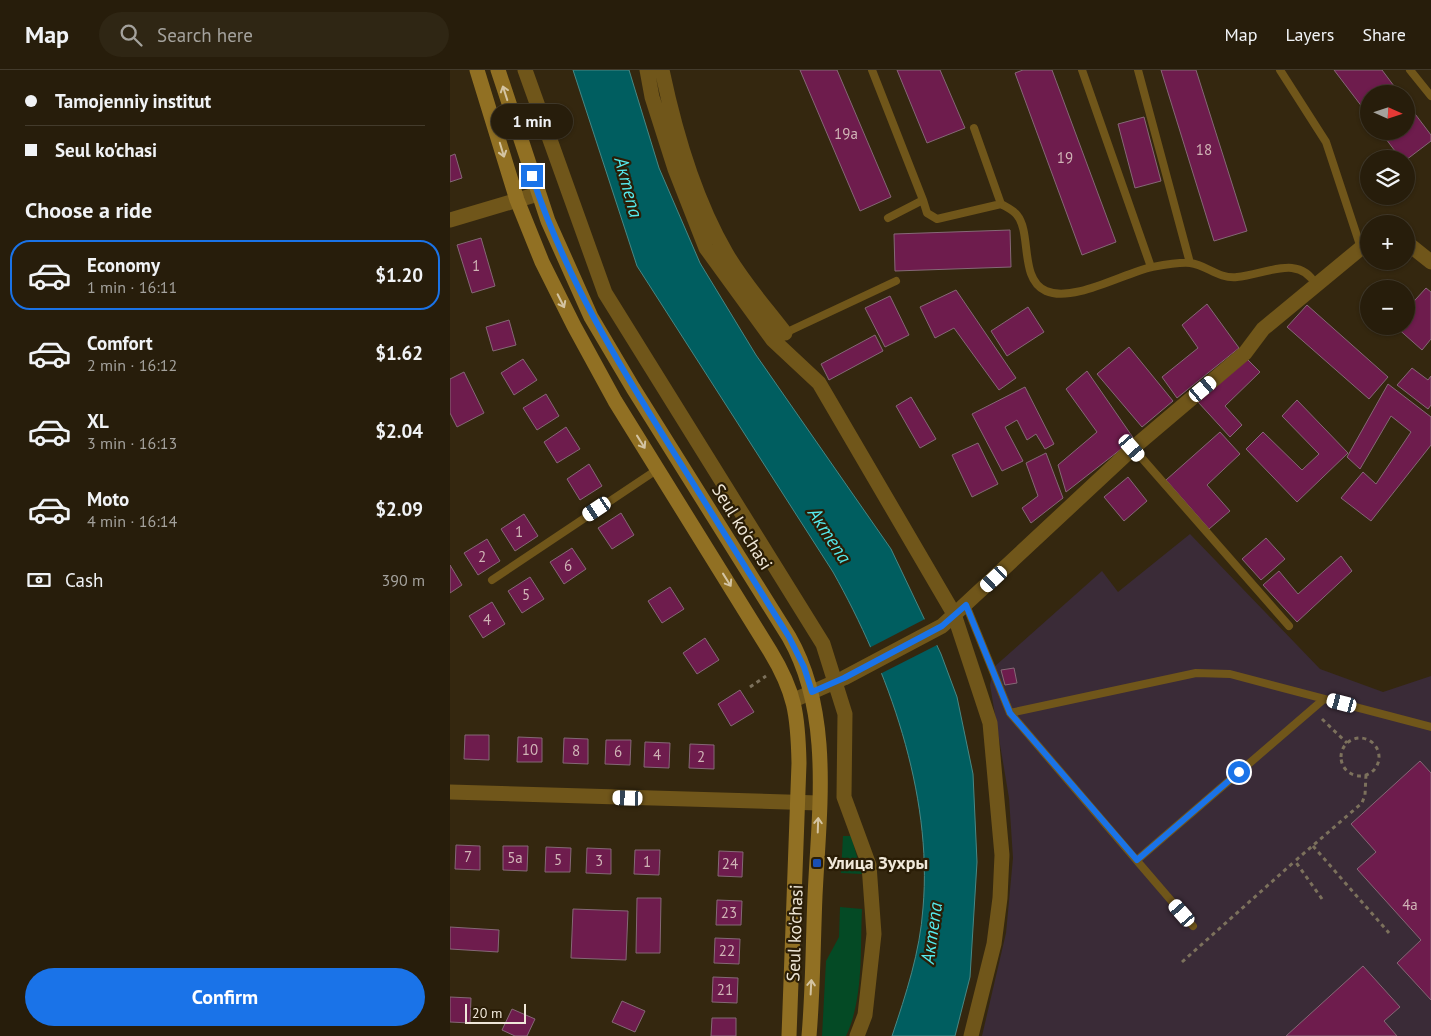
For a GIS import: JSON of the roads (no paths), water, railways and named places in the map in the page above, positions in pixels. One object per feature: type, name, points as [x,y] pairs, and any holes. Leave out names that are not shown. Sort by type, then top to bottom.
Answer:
[{"type":"main road","name":"Seul ko'chasi","points":[[477,70],[517,200],[542,262],[574,326],[658,469],[776,659],[794,700],[798,736],[798,803],[789,1036]]},
{"type":"main road","name":"Seul ko'chasi","points":[[498,70],[548,221],[592,317],[638,396],[789,637],[804,667],[812,692],[818,732],[819,803],[809,1036]]},
{"type":"street","points":[[525,70],[605,293],[824,644],[840,680],[845,714],[844,797],[869,865],[874,934],[865,1015],[857,1036]]},
{"type":"street","points":[[646,70],[652,97],[675,170],[706,248],[773,340],[819,383],[960,609],[990,723],[1002,855],[1000,898],[994,944],[971,1036]]},
{"type":"street","points":[[662,70],[680,137],[712,227],[726,254],[785,333]]},
{"type":"street","points":[[450,220],[538,194]]},
{"type":"street","points":[[1415,249],[1431,262]]},
{"type":"street","points":[[794,700],[840,680],[942,626],[1132,448],[1245,353],[1263,329],[1360,251]]},
{"type":"street","points":[[450,792],[819,803]]},
{"type":"lane","points":[[872,70],[924,200],[927,213],[937,218],[1001,204]]},
{"type":"lane","points":[[1082,70],[1151,268]]},
{"type":"lane","points":[[1138,70],[1190,263]]},
{"type":"lane","points":[[1280,70],[1326,142],[1360,234]]},
{"type":"lane","points":[[1410,70],[1431,96]]},
{"type":"lane","points":[[974,128],[1001,204],[1016,214],[1019,219],[1031,273],[1036,283],[1046,291],[1074,292],[1151,268],[1190,263],[1218,275],[1236,278],[1295,267],[1307,273],[1316,285]]},
{"type":"lane","points":[[888,218],[924,200]]},
{"type":"lane","points":[[785,333],[896,281]]},
{"type":"lane","points":[[1132,448],[1289,626]]},
{"type":"lane","points":[[492,580],[658,469]]},
{"type":"lane","points":[[960,609],[1010,713],[1193,926]]},
{"type":"lane","points":[[1010,713],[1196,673],[1230,674],[1431,726]]},
{"type":"lane","points":[[1137,860],[1324,699]]},
{"type":"water","name":"Актепа","points":[[573,70],[629,70],[659,168],[700,263],[756,355],[891,549],[941,654],[957,697],[973,774],[977,862],[970,977],[955,1036],[892,1036],[907,989],[919,941],[923,908],[924,865],[921,821],[913,777],[902,734],[872,650],[833,572],[637,266]]},
{"type":"place","name":"Улица Зухры","points":[[817,863]]}]
